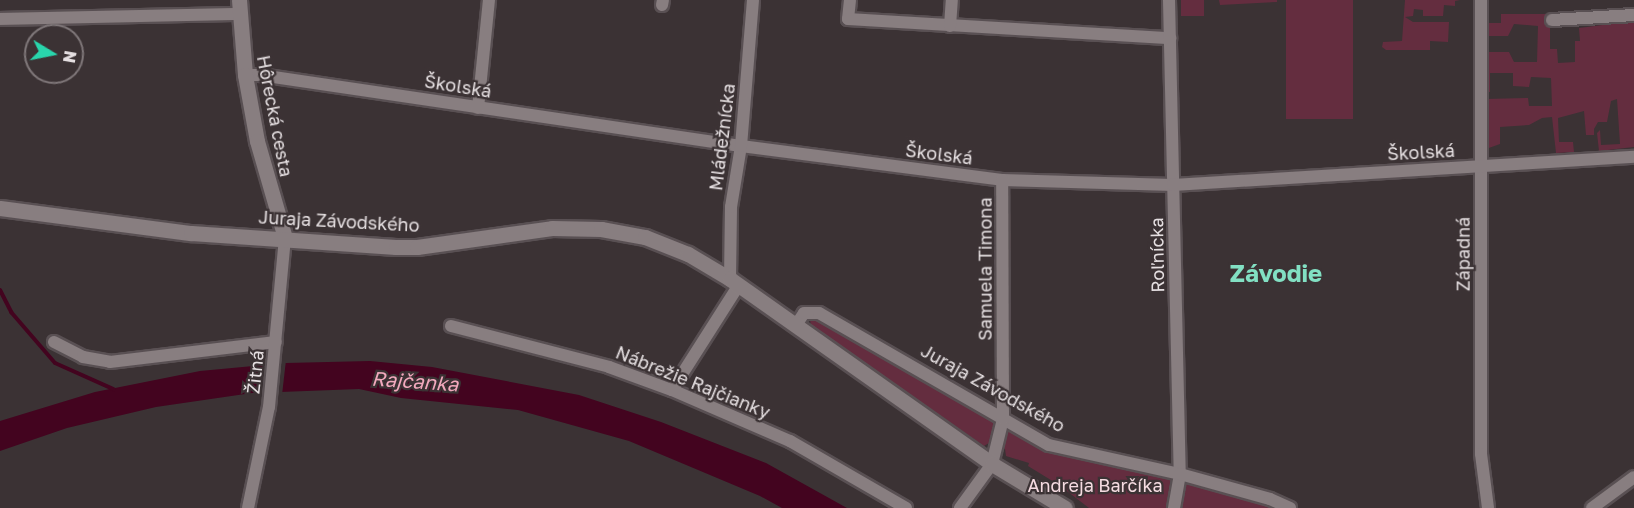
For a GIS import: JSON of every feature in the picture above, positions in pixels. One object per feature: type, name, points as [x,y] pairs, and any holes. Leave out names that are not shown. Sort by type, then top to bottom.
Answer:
[{"type":"street","points":[[478,108],[489,0]]},
{"type":"street","name":"Mládežnícka","points":[[734,282],[731,207],[741,146],[753,0]]},
{"type":"street","points":[[850,0],[848,19],[1170,38]]},
{"type":"street","points":[[950,26],[952,0]]},
{"type":"street","name":"Roľnícka","points":[[1169,0],[1180,474],[1174,508]]},
{"type":"street","name":"Západná","points":[[1481,0],[1481,454],[1488,508]]},
{"type":"street","points":[[0,19],[240,7]]},
{"type":"street","name":"Hôrecká cesta","points":[[240,7],[245,75],[260,152],[285,238]]},
{"type":"street","points":[[1552,20],[1634,15]]},
{"type":"street","name":"Školská","points":[[245,75],[260,75],[741,146],[1002,180],[1173,185],[1634,157]]},
{"type":"street","name":"Samuela Timona","points":[[992,464],[1003,419],[1002,180]]},
{"type":"street","name":"Juraja Závodského","points":[[0,208],[191,233],[417,247],[527,230],[601,229],[666,244],[734,282],[992,464],[1065,508]]},
{"type":"street","name":"Žitná","points":[[248,508],[269,407],[285,238]]},
{"type":"street","points":[[672,390],[734,282]]},
{"type":"street","name":"Juraja Závodského","points":[[795,325],[804,314],[819,313],[1049,446],[1180,474],[1270,499],[1290,508]]},
{"type":"street","name":"Nábrežie Rajčianky","points":[[451,326],[609,367],[672,390],[790,441],[906,508]]},
{"type":"street","points":[[54,342],[82,357],[110,362],[276,347]]},
{"type":"street","points":[[960,508],[992,464]]},
{"type":"street","points":[[1592,508],[1634,477]]},
{"type":"green space","points":[[1181,0],[1204,0],[1204,16],[1181,16]]},
{"type":"green space","points":[[1219,0],[1277,0],[1277,2],[1220,5]]},
{"type":"green space","points":[[1286,0],[1353,0],[1353,119],[1286,119]]},
{"type":"green space","points":[[1405,0],[1460,0],[1455,1],[1455,6],[1444,5],[1443,16],[1423,16],[1423,10],[1414,9],[1413,16],[1405,17],[1413,22],[1449,22],[1448,42],[1430,41],[1430,50],[1386,50],[1382,47],[1383,42],[1402,41]]},
{"type":"green space","points":[[1501,14],[1550,14],[1550,49],[1557,49],[1558,63],[1575,62],[1575,41],[1580,41],[1579,28],[1634,21],[1634,147],[1599,151],[1597,133],[1600,130],[1601,145],[1620,144],[1617,99],[1611,101],[1607,122],[1598,122],[1594,135],[1586,135],[1584,111],[1558,118],[1559,142],[1573,142],[1574,152],[1556,153],[1552,117],[1542,118],[1529,125],[1500,127],[1500,144],[1486,149],[1486,99],[1528,98],[1529,106],[1552,106],[1551,78],[1531,77],[1529,87],[1513,86],[1513,73],[1490,73],[1490,92],[1487,92],[1487,52],[1509,52],[1514,62],[1537,62],[1538,26],[1514,24],[1508,36],[1487,36],[1487,23],[1501,23]]},
{"type":"green space","name":"Andreja Barčíka","points":[[816,317],[1048,451],[1269,503],[1279,508],[1089,508],[1059,485],[1028,466],[1029,463],[1006,456],[1005,449],[989,443],[984,446],[811,325],[810,320]]},
{"type":"water","name":"Rajčanka","points":[[370,361],[432,367],[579,395],[661,422],[766,463],[847,508],[782,508],[760,496],[629,441],[518,410],[401,398],[359,389],[252,393],[156,407],[67,428],[0,451],[0,421],[95,392],[200,371],[286,363]]},
{"type":"pier","points":[[286,360],[282,395],[259,396],[263,362]]},
{"type":"waterway","points":[[0,290],[11,312],[55,363],[113,389]]},
{"type":"district","name":"Závodie","points":[[1276,273]]}]
